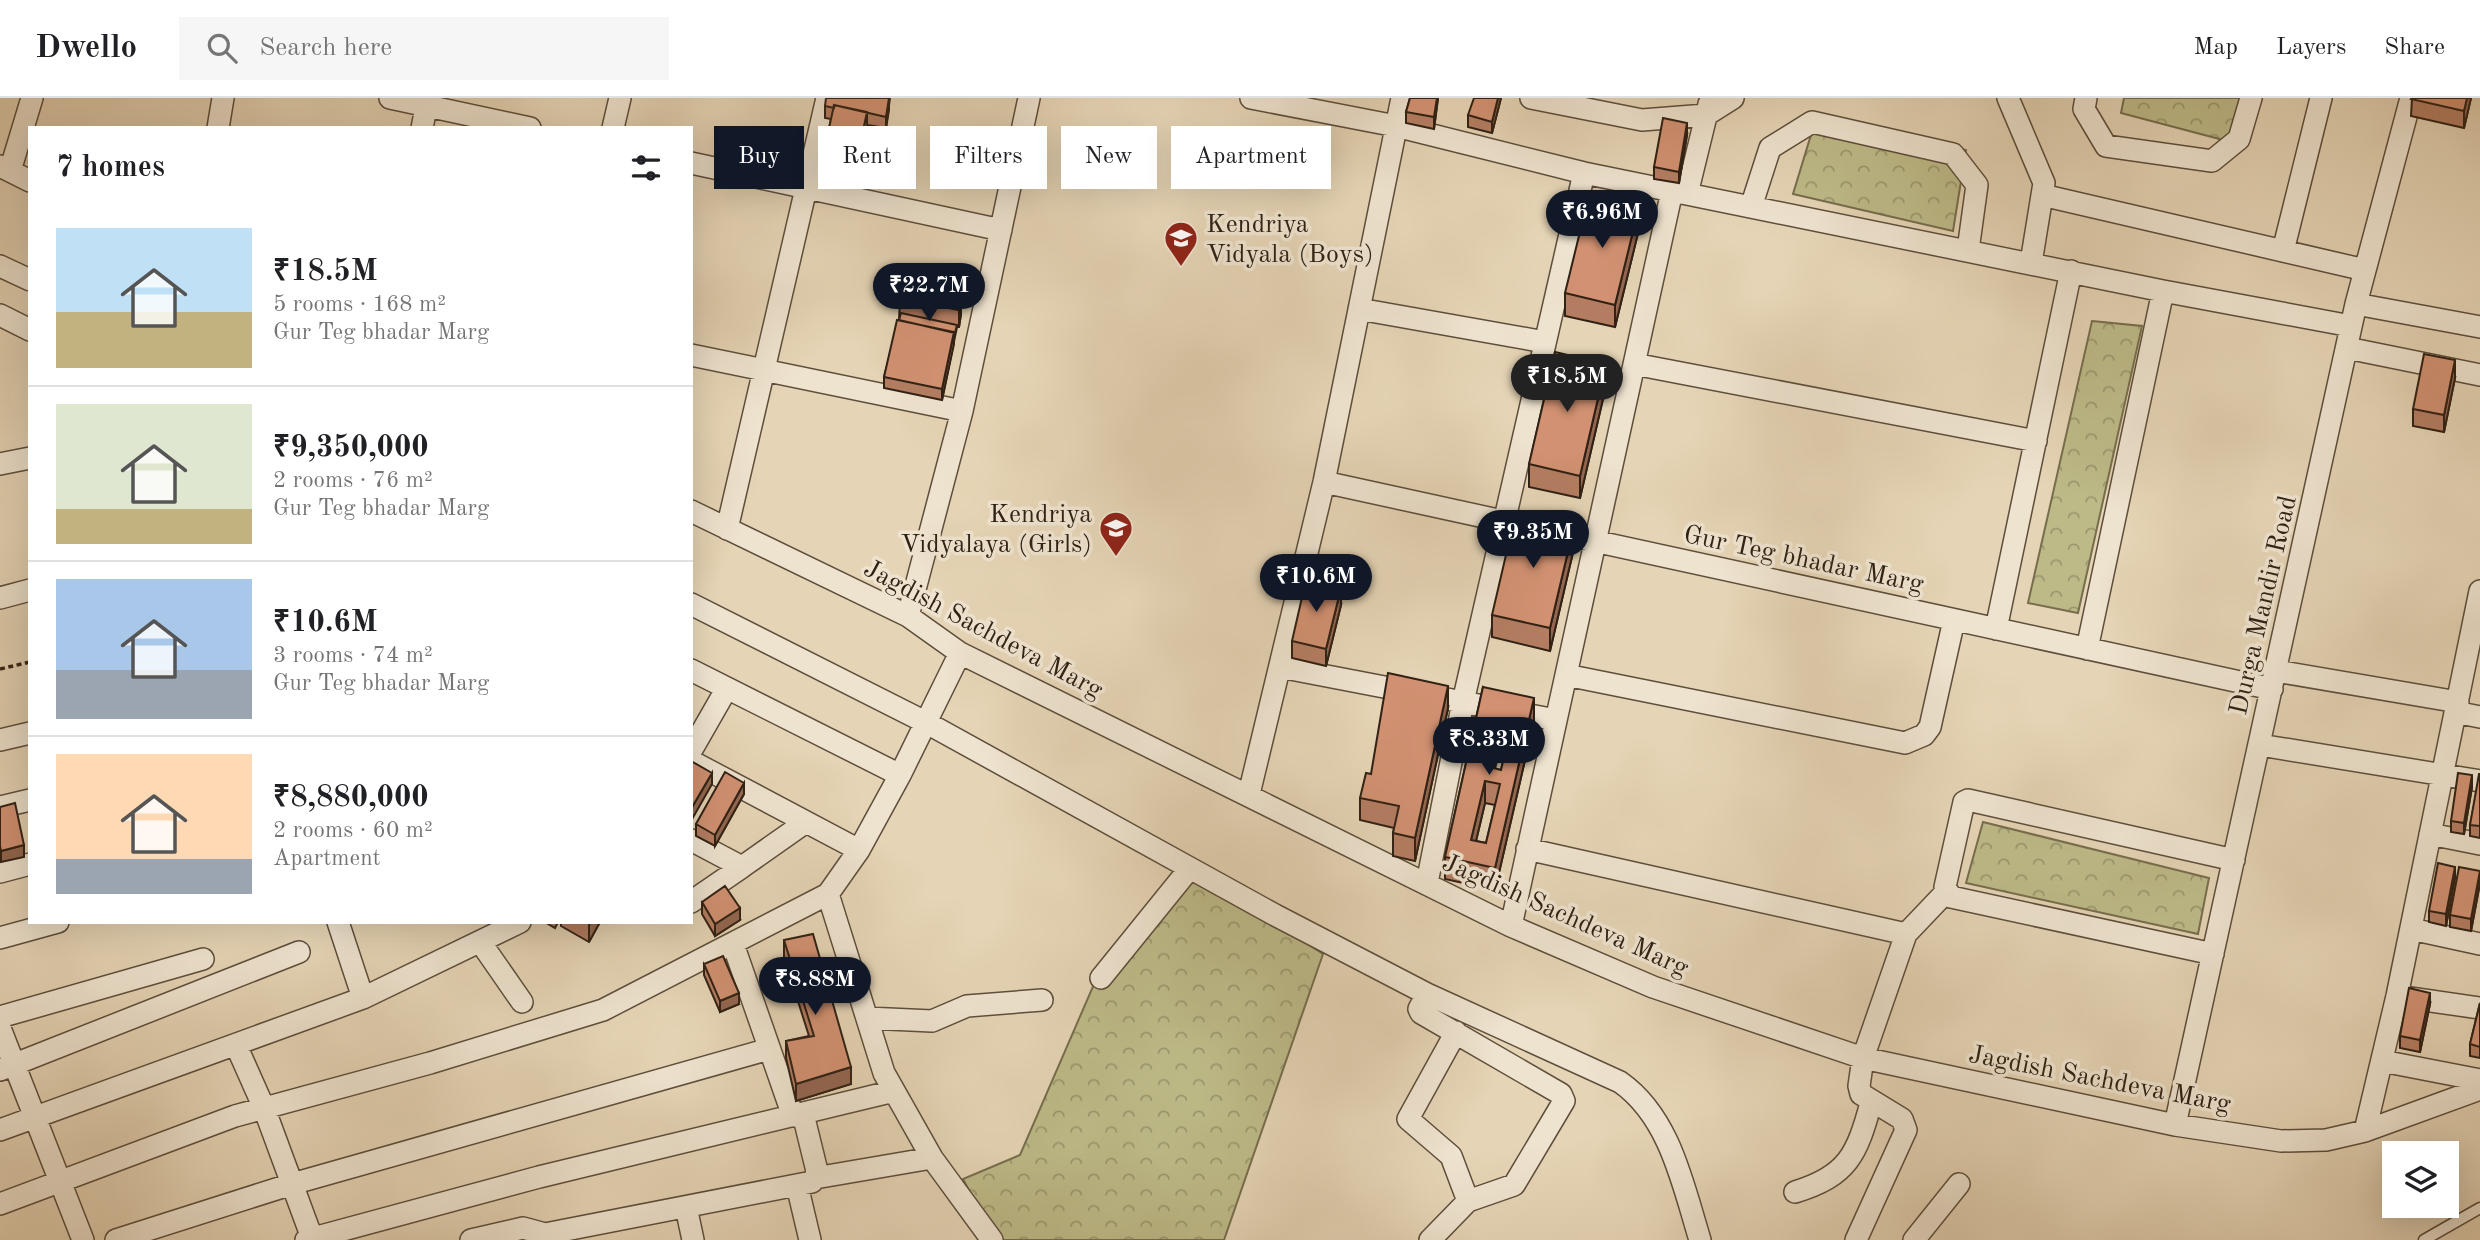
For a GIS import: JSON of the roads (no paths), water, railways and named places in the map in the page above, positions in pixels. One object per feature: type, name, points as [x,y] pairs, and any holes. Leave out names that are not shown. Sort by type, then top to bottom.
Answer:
[{"type":"street","points":[[28,180],[5,169],[33,98]]},
{"type":"street","points":[[218,126],[223,98]]},
{"type":"street","points":[[390,98],[427,101],[522,126]]},
{"type":"street","points":[[613,126],[620,98]]},
{"type":"street","points":[[727,529],[827,98]]},
{"type":"street","points":[[908,616],[962,411],[1029,98]]},
{"type":"street","points":[[1251,98],[1396,126],[1584,173],[2162,291],[2351,326]]},
{"type":"street","points":[[1250,794],[1324,482],[1402,98]]},
{"type":"street","points":[[1531,98],[1643,120],[1733,98]]},
{"type":"street","points":[[2008,98],[2044,183],[2031,263]]},
{"type":"street","points":[[2086,98],[2084,109],[2106,146],[2212,162],[2239,139],[2251,98]]},
{"type":"street","points":[[2283,251],[2321,98]]},
{"type":"street","name":"Durga Mandir Road","points":[[2175,1125],[2356,304],[2411,98]]},
{"type":"street","points":[[422,126],[427,101]]},
{"type":"street","points":[[1511,926],[1634,364],[1679,192],[1708,106]]},
{"type":"street","points":[[1751,207],[1770,148],[1812,122],[1953,154],[1977,185],[1968,250]]},
{"type":"street","points":[[693,163],[1001,230]]},
{"type":"street","points":[[1427,883],[1463,702],[1584,173]]},
{"type":"street","points":[[2042,195],[2365,270]]},
{"type":"street","points":[[0,265],[28,279]]},
{"type":"street","points":[[1996,629],[2071,271]]},
{"type":"street","points":[[2087,649],[2162,291]]},
{"type":"street","points":[[2356,304],[2480,327]]},
{"type":"street","points":[[1359,309],[1545,342]]},
{"type":"street","points":[[0,315],[28,329]]},
{"type":"street","points":[[2347,348],[2480,375]]},
{"type":"street","points":[[693,355],[962,411]]},
{"type":"street","points":[[1634,364],[2036,441]]},
{"type":"street","points":[[0,464],[28,458]]},
{"type":"street","name":"Gur Teg bhadar Marg","points":[[1324,482],[2087,649],[2457,707],[2480,718]]},
{"type":"street","name":"Jagdish Sachdeva Marg","points":[[693,512],[908,616],[960,653],[1250,794],[1511,926],[1653,988],[1863,1058],[2175,1125],[2281,1141],[2326,1140],[2365,1131],[2480,1089]]},
{"type":"street","points":[[0,598],[28,591]]},
{"type":"street","points":[[2365,1131],[2397,996],[2457,707],[2471,679],[2480,591]]},
{"type":"street","points":[[693,605],[927,723],[1427,995],[1620,1082],[1637,1094],[1672,1154],[1700,1240]]},
{"type":"street","points":[[1566,675],[1905,743],[1924,735],[1930,727],[1954,620]]},
{"type":"street","points":[[0,1204],[264,1108],[430,1063],[603,1010],[828,894],[859,850],[927,723],[960,653]]},
{"type":"street","points":[[1280,667],[1556,720]]},
{"type":"street","points":[[693,671],[900,775]]},
{"type":"street","points":[[693,748],[727,688]]},
{"type":"street","points":[[0,740],[28,733]]},
{"type":"street","points":[[2260,745],[2480,781]]},
{"type":"street","points":[[693,762],[859,850]]},
{"type":"street","points":[[0,807],[28,800]]},
{"type":"street","points":[[1856,1240],[1906,1130],[1902,1119],[1871,1102],[1859,1086],[1863,1058],[1906,934],[1946,892],[1964,802],[1968,800],[2234,860]]},
{"type":"street","points":[[693,901],[806,822]]},
{"type":"street","points":[[2430,834],[2480,844]]},
{"type":"street","points":[[693,842],[742,867]]},
{"type":"street","points":[[1527,849],[1906,934]]},
{"type":"street","points":[[0,872],[28,865]]},
{"type":"street","points":[[1101,978],[1191,868]]},
{"type":"street","points":[[2424,868],[2446,872]]},
{"type":"street","points":[[1946,892],[1951,897],[2213,954]]},
{"type":"street","points":[[828,894],[884,1073],[932,1158],[992,1240]]},
{"type":"street","points":[[0,938],[51,924]]},
{"type":"street","points":[[339,924],[363,998]]},
{"type":"street","points":[[0,1130],[363,998],[516,924]]},
{"type":"street","points":[[2411,929],[2480,944]]},
{"type":"street","points":[[481,943],[522,1002]]},
{"type":"street","points":[[733,944],[769,1049],[817,1167],[806,1181],[810,1240]]},
{"type":"street","points":[[7,1067],[299,952]]},
{"type":"street","points":[[0,1017],[203,959]]},
{"type":"street","points":[[1427,995],[1419,1009],[1421,1013],[1561,1094],[1564,1101],[1514,1185],[1468,1201],[1430,1240]]},
{"type":"street","points":[[2397,996],[2480,1008]]},
{"type":"street","points":[[867,1018],[932,1021],[967,1006],[1042,1000]]},
{"type":"street","points":[[0,1028],[7,1067],[36,1117],[83,1240]]},
{"type":"street","points":[[1455,1032],[1408,1119],[1451,1156],[1468,1201]]},
{"type":"street","points":[[236,1045],[264,1108],[309,1239],[539,1177],[894,1091]]},
{"type":"street","points":[[116,1240],[292,1184],[769,1049]]},
{"type":"street","points":[[2382,1061],[2480,1080]]},
{"type":"street","points":[[1795,1192],[1825,1183],[1850,1160],[1864,1129],[1871,1102]]},
{"type":"street","points":[[473,1240],[523,1228],[542,1237],[591,1233],[686,1207],[932,1158]]},
{"type":"street","points":[[1914,1240],[1959,1184]]},
{"type":"street","points":[[686,1207],[694,1240]]},
{"type":"lane","points":[[2424,1240],[2480,1208]]},
{"type":"place","name":"Kendriya Vidyala (Boys)","points":[[1181,268]]},
{"type":"place","name":"Kendriya Vidyalaya (Girls)","points":[[1116,558]]}]
